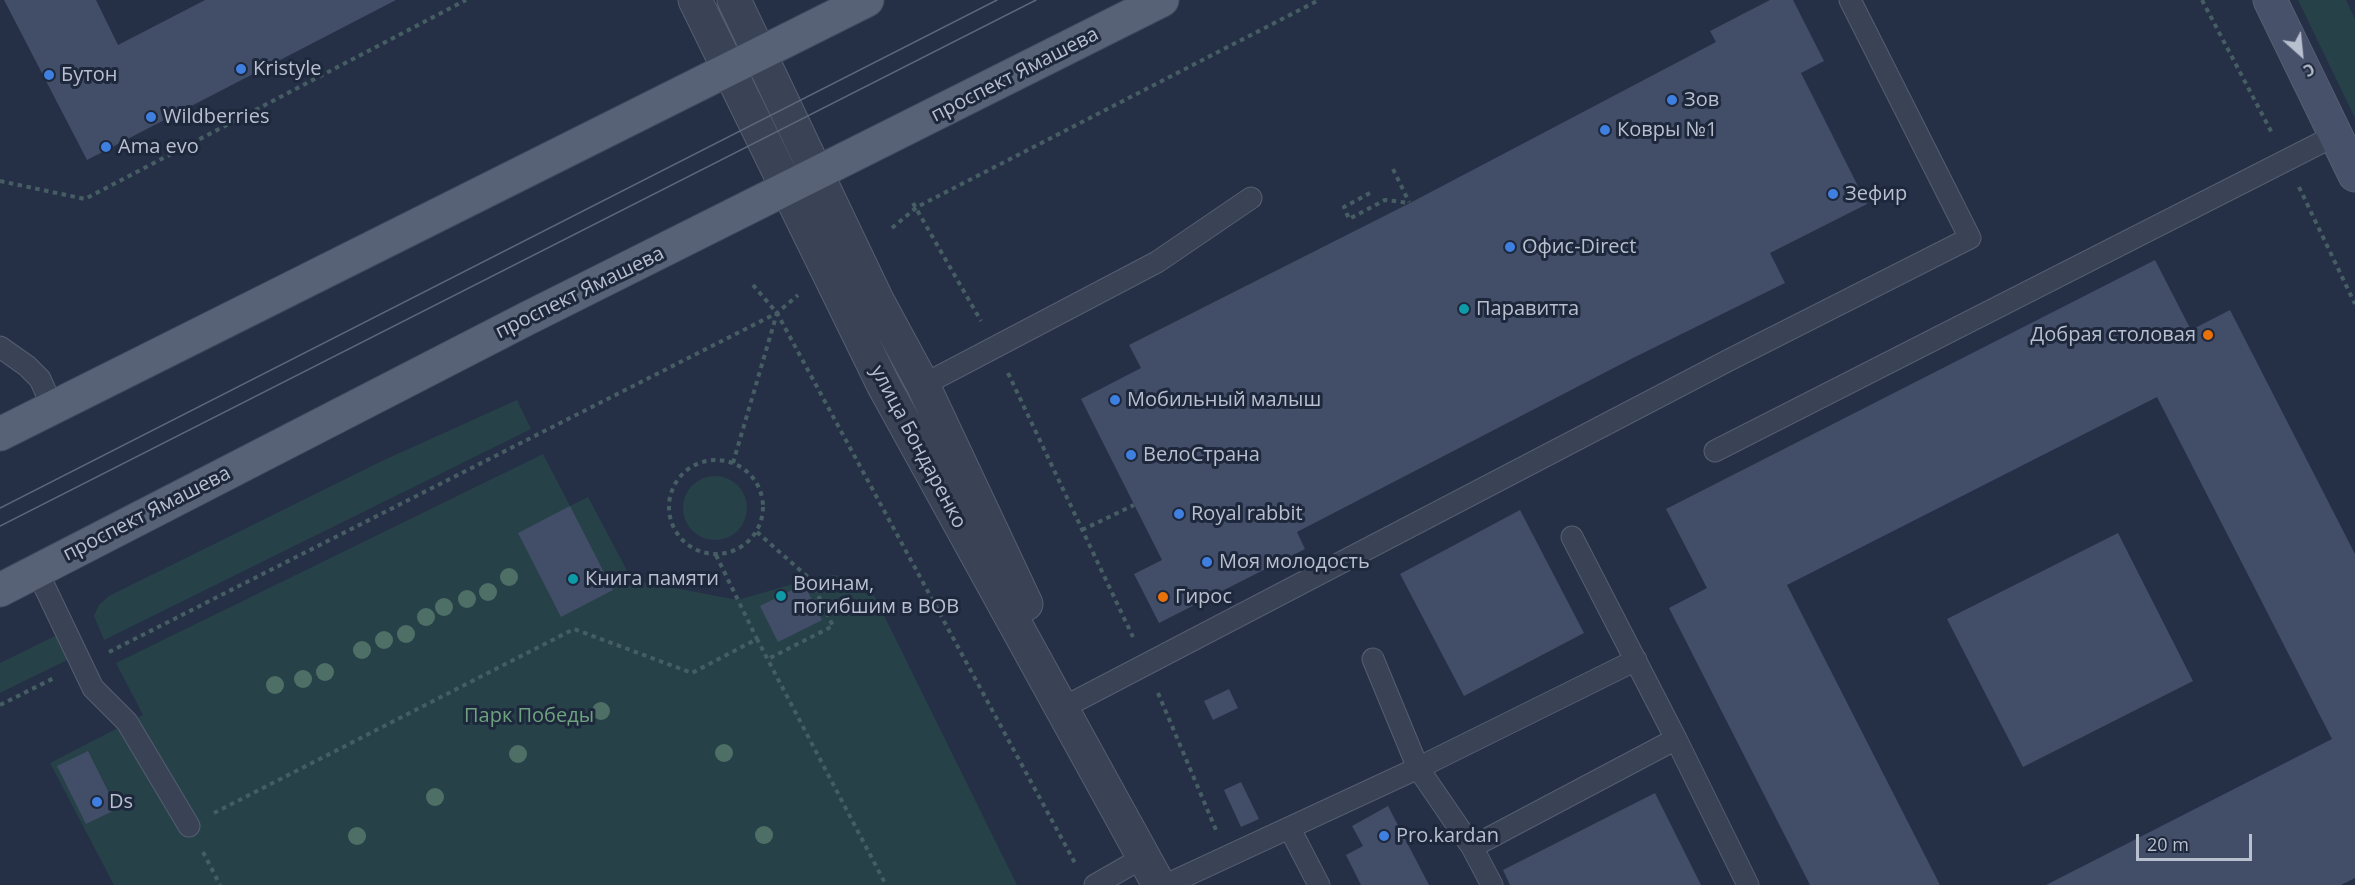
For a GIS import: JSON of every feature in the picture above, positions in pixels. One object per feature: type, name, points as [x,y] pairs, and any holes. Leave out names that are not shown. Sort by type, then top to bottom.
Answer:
[{"type":"main road","points":[[0,434],[867,0]]},
{"type":"main road","name":"проспект Ямашева","points":[[0,590],[526,319],[1162,0]]},
{"type":"main road","points":[[2270,0],[2355,175]]},
{"type":"street","name":"улица Бондаренко","points":[[695,0],[786,190],[884,386],[1153,876]]},
{"type":"street","name":"улица Бондаренко","points":[[734,0],[877,300],[923,385],[1153,876]]},
{"type":"lane","points":[[1072,703],[1731,359],[1970,238],[1850,0]]},
{"type":"lane","points":[[1715,451],[2336,135]]},
{"type":"lane","points":[[923,385],[1157,262],[1251,198]]},
{"type":"lane","points":[[0,347],[27,366],[40,379],[53,408]]},
{"type":"lane","points":[[1572,537],[1748,885]]},
{"type":"lane","points":[[37,571],[93,688],[128,722],[189,826]]},
{"type":"lane","points":[[1372,659],[1418,768],[1472,847],[1492,885]]},
{"type":"lane","points":[[1166,885],[1418,768],[1636,660]]},
{"type":"lane","points":[[1472,847],[1676,739]]},
{"type":"lane","points":[[1290,829],[1319,885]]},
{"type":"lane","points":[[1095,885],[1153,876]]},
{"type":"path","points":[[0,181],[85,199],[466,0]]},
{"type":"path","points":[[892,228],[915,205],[1319,0]]},
{"type":"path","points":[[1371,193],[1344,207],[1349,219],[1385,200],[1410,203],[1393,169]]},
{"type":"path","points":[[915,205],[997,348],[1146,665],[1227,857]]},
{"type":"path","points":[[753,285],[777,313],[1076,864]]},
{"type":"path","points":[[0,705],[82,666],[777,313],[798,295]]},
{"type":"path","points":[[733,463],[777,313]]},
{"type":"path","points":[[718,460],[733,463],[747,471],[760,492],[763,516],[757,532],[746,544],[732,552],[716,555],[687,546],[674,528],[668,506],[671,491],[679,478],[690,468],[703,461],[718,460]]},
{"type":"path","points":[[1082,530],[1134,505]]},
{"type":"path","points":[[757,532],[810,579],[833,626],[768,659]]},
{"type":"path","points":[[716,555],[757,639],[886,885]]},
{"type":"path","points":[[220,885],[189,826],[574,629],[692,673],[757,639]]},
{"type":"green space","points":[[2298,0],[2346,0],[2355,19],[2355,118]]},
{"type":"green space","points":[[517,400],[531,429],[104,640],[94,616],[99,605],[109,596],[384,460]]},
{"type":"green space","name":"Парк Победы","points":[[543,454],[570,506],[588,497],[632,580],[738,600],[810,579],[834,575],[867,581],[1017,885],[114,885],[50,763],[143,715],[116,663]]},
{"type":"green space","points":[[715,476],[733,482],[741,490],[747,508],[741,526],[733,534],[715,540],[697,534],[689,526],[683,508],[689,490],[697,482]]},
{"type":"green space","points":[[55,636],[63,643],[67,660],[0,693],[0,663]]},
{"type":"building","points":[[4,0],[96,0],[118,45],[205,0],[396,0],[87,160]]},
{"type":"building","points":[[1770,0],[1793,0],[1824,61],[1801,73],[1867,204],[1770,253],[1785,283],[1631,359],[1297,532],[1305,549],[1159,623],[1134,574],[1162,560],[1081,399],[1141,368],[1129,345],[1410,203],[1716,42],[1710,31]]},
{"type":"building","points":[[2155,260],[2191,330],[2230,310],[2355,554],[2355,878],[2341,885],[2046,885],[2332,739],[2157,397],[1787,585],[1940,885],[1810,885],[1669,608],[1707,588],[1666,509]]},
{"type":"building","points":[[570,506],[613,590],[561,617],[518,533]]},
{"type":"building","points":[[1520,510],[1584,633],[1464,696],[1400,574]]},
{"type":"building","points":[[2118,533],[2193,681],[2023,767],[1947,619]]},
{"type":"building","points":[[804,584],[822,620],[778,642],[760,606]]},
{"type":"building","points":[[1229,689],[1238,708],[1213,720],[1204,701]]},
{"type":"building","points":[[88,751],[117,809],[86,824],[57,766]]},
{"type":"building","points":[[1241,782],[1259,819],[1241,827],[1224,790]]},
{"type":"building","points":[[1655,793],[1701,885],[1510,885],[1503,870]]},
{"type":"building","points":[[1388,806],[1429,885],[1361,885],[1346,855],[1363,846],[1352,826]]},
{"type":"tram line","points":[[0,508],[997,0]]},
{"type":"tram line","points":[[0,526],[1036,0]]},
{"type":"place","name":"Kristyle","points":[[241,69]]},
{"type":"place","name":"Бутон","points":[[49,75]]},
{"type":"place","name":"Зов","points":[[1672,100]]},
{"type":"place","name":"Wildberries","points":[[151,117]]},
{"type":"place","name":"Ковры №1","points":[[1605,130]]},
{"type":"place","name":"Ama evo","points":[[106,147]]},
{"type":"place","name":"Зефир","points":[[1833,194]]},
{"type":"place","name":"Офис-Direct","points":[[1510,247]]},
{"type":"place","name":"Паравитта","points":[[1464,309]]},
{"type":"place","name":"Добрая столовая","points":[[2208,335]]},
{"type":"place","name":"Мобильный малыш","points":[[1115,400]]},
{"type":"place","name":"ВелоСтрана","points":[[1131,455]]},
{"type":"place","name":"Royal rabbit","points":[[1179,514]]},
{"type":"place","name":"Моя молодость","points":[[1207,562]]},
{"type":"place","name":"Книга памяти","points":[[573,579]]},
{"type":"place","name":"Воинам, погибшим в ВОВ","points":[[781,596]]},
{"type":"place","name":"Гирос","points":[[1163,597]]},
{"type":"place","name":"Ds","points":[[97,802]]},
{"type":"place","name":"Pro.kardan","points":[[1384,836]]}]
